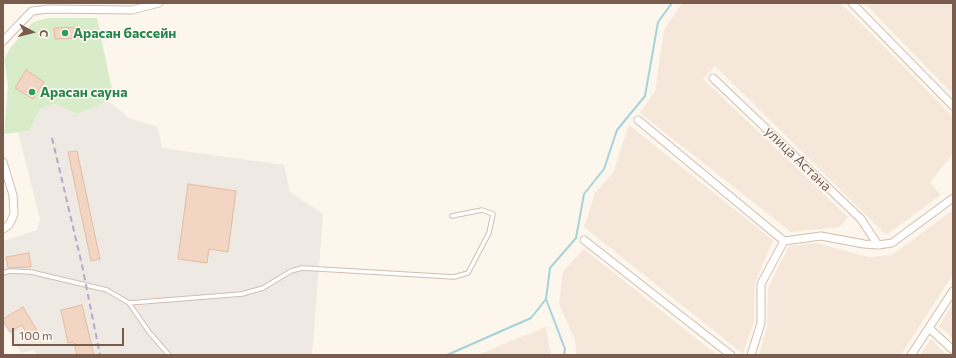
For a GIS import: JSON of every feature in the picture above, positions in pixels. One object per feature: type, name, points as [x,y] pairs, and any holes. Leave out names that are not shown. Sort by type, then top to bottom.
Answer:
[{"type":"street","points":[[3,41],[32,12],[49,9],[132,10],[159,3]]},
{"type":"street","points":[[852,3],[953,106]]},
{"type":"street","name":"улица Астана","points":[[713,78],[861,219],[878,245]]},
{"type":"street","points":[[638,120],[784,241],[821,236],[864,244],[878,245],[892,243],[953,198]]},
{"type":"street","points":[[3,162],[13,195],[14,214],[9,225],[3,229]]},
{"type":"street","points":[[584,240],[731,355]]},
{"type":"street","points":[[751,355],[761,323],[761,284],[784,241]]},
{"type":"street","points":[[911,355],[953,291]]},
{"type":"street","points":[[929,328],[953,350]]},
{"type":"lane","points":[[129,304],[242,294],[263,288],[291,271],[302,268],[454,276],[468,273],[489,233],[493,214],[482,210],[452,216]]},
{"type":"lane","points":[[3,273],[10,271],[31,272],[107,290],[129,304],[148,332],[169,355]]},
{"type":"shaded area","points":[[682,3],[841,3],[953,117],[953,154],[930,182],[941,195],[886,235],[715,66],[703,79],[848,217],[840,227],[791,232],[640,113],[655,91],[664,30]]},
{"type":"shaded area","points":[[864,3],[953,3],[953,94]]},
{"type":"shaded area","points":[[108,101],[129,118],[158,127],[162,148],[284,165],[290,192],[323,214],[312,355],[37,355],[34,350],[21,353],[3,323],[3,241],[37,230],[40,219],[18,132],[29,131],[40,109],[56,104],[77,114]]},
{"type":"shaded area","points":[[629,125],[773,240],[755,283],[754,321],[743,354],[584,227],[595,193],[613,173]]},
{"type":"shaded area","points":[[953,210],[953,274],[901,355],[759,355],[767,328],[768,288],[789,246],[816,243],[868,257],[892,255]]},
{"type":"shaded area","points":[[584,249],[717,355],[576,355],[575,340],[559,304],[563,271]]},
{"type":"shaded area","points":[[953,303],[953,339],[939,326]]},
{"type":"shaded area","points":[[546,327],[551,355],[477,355]]},
{"type":"shaded area","points":[[931,339],[947,355],[920,355]]},
{"type":"green space","name":"Арасан сауна","points":[[49,18],[97,18],[112,89],[108,101],[77,114],[55,104],[40,109],[29,131],[4,134],[8,85],[4,59],[11,47],[33,22]]},
{"type":"building","name":"Арасан бассейн","points":[[81,27],[81,38],[55,39],[54,28]]},
{"type":"building","name":"Арасан сауна","points":[[26,70],[44,82],[33,99],[15,88]]},
{"type":"building","points":[[77,151],[100,259],[91,261],[68,152]]},
{"type":"building","points":[[188,184],[236,191],[228,252],[209,249],[207,263],[178,259]]},
{"type":"building","points":[[29,253],[31,267],[8,268],[6,257]]},
{"type":"building","points":[[82,305],[94,355],[77,355],[74,342],[68,343],[61,310]]},
{"type":"building","points":[[23,307],[39,334],[30,340],[22,325],[10,332],[3,321],[3,319]]},
{"type":"waterway","points":[[564,355],[565,349],[546,299],[550,268],[576,238],[584,194],[604,169],[617,130],[645,96],[658,22],[672,3]]},
{"type":"waterway","points":[[447,355],[531,318],[546,299]]},
{"type":"railway","points":[[52,138],[82,265],[100,355]]},
{"type":"place","name":"Арасан бассейн","points":[[65,33]]},
{"type":"place","name":"Арасан сауна","points":[[32,92]]}]
